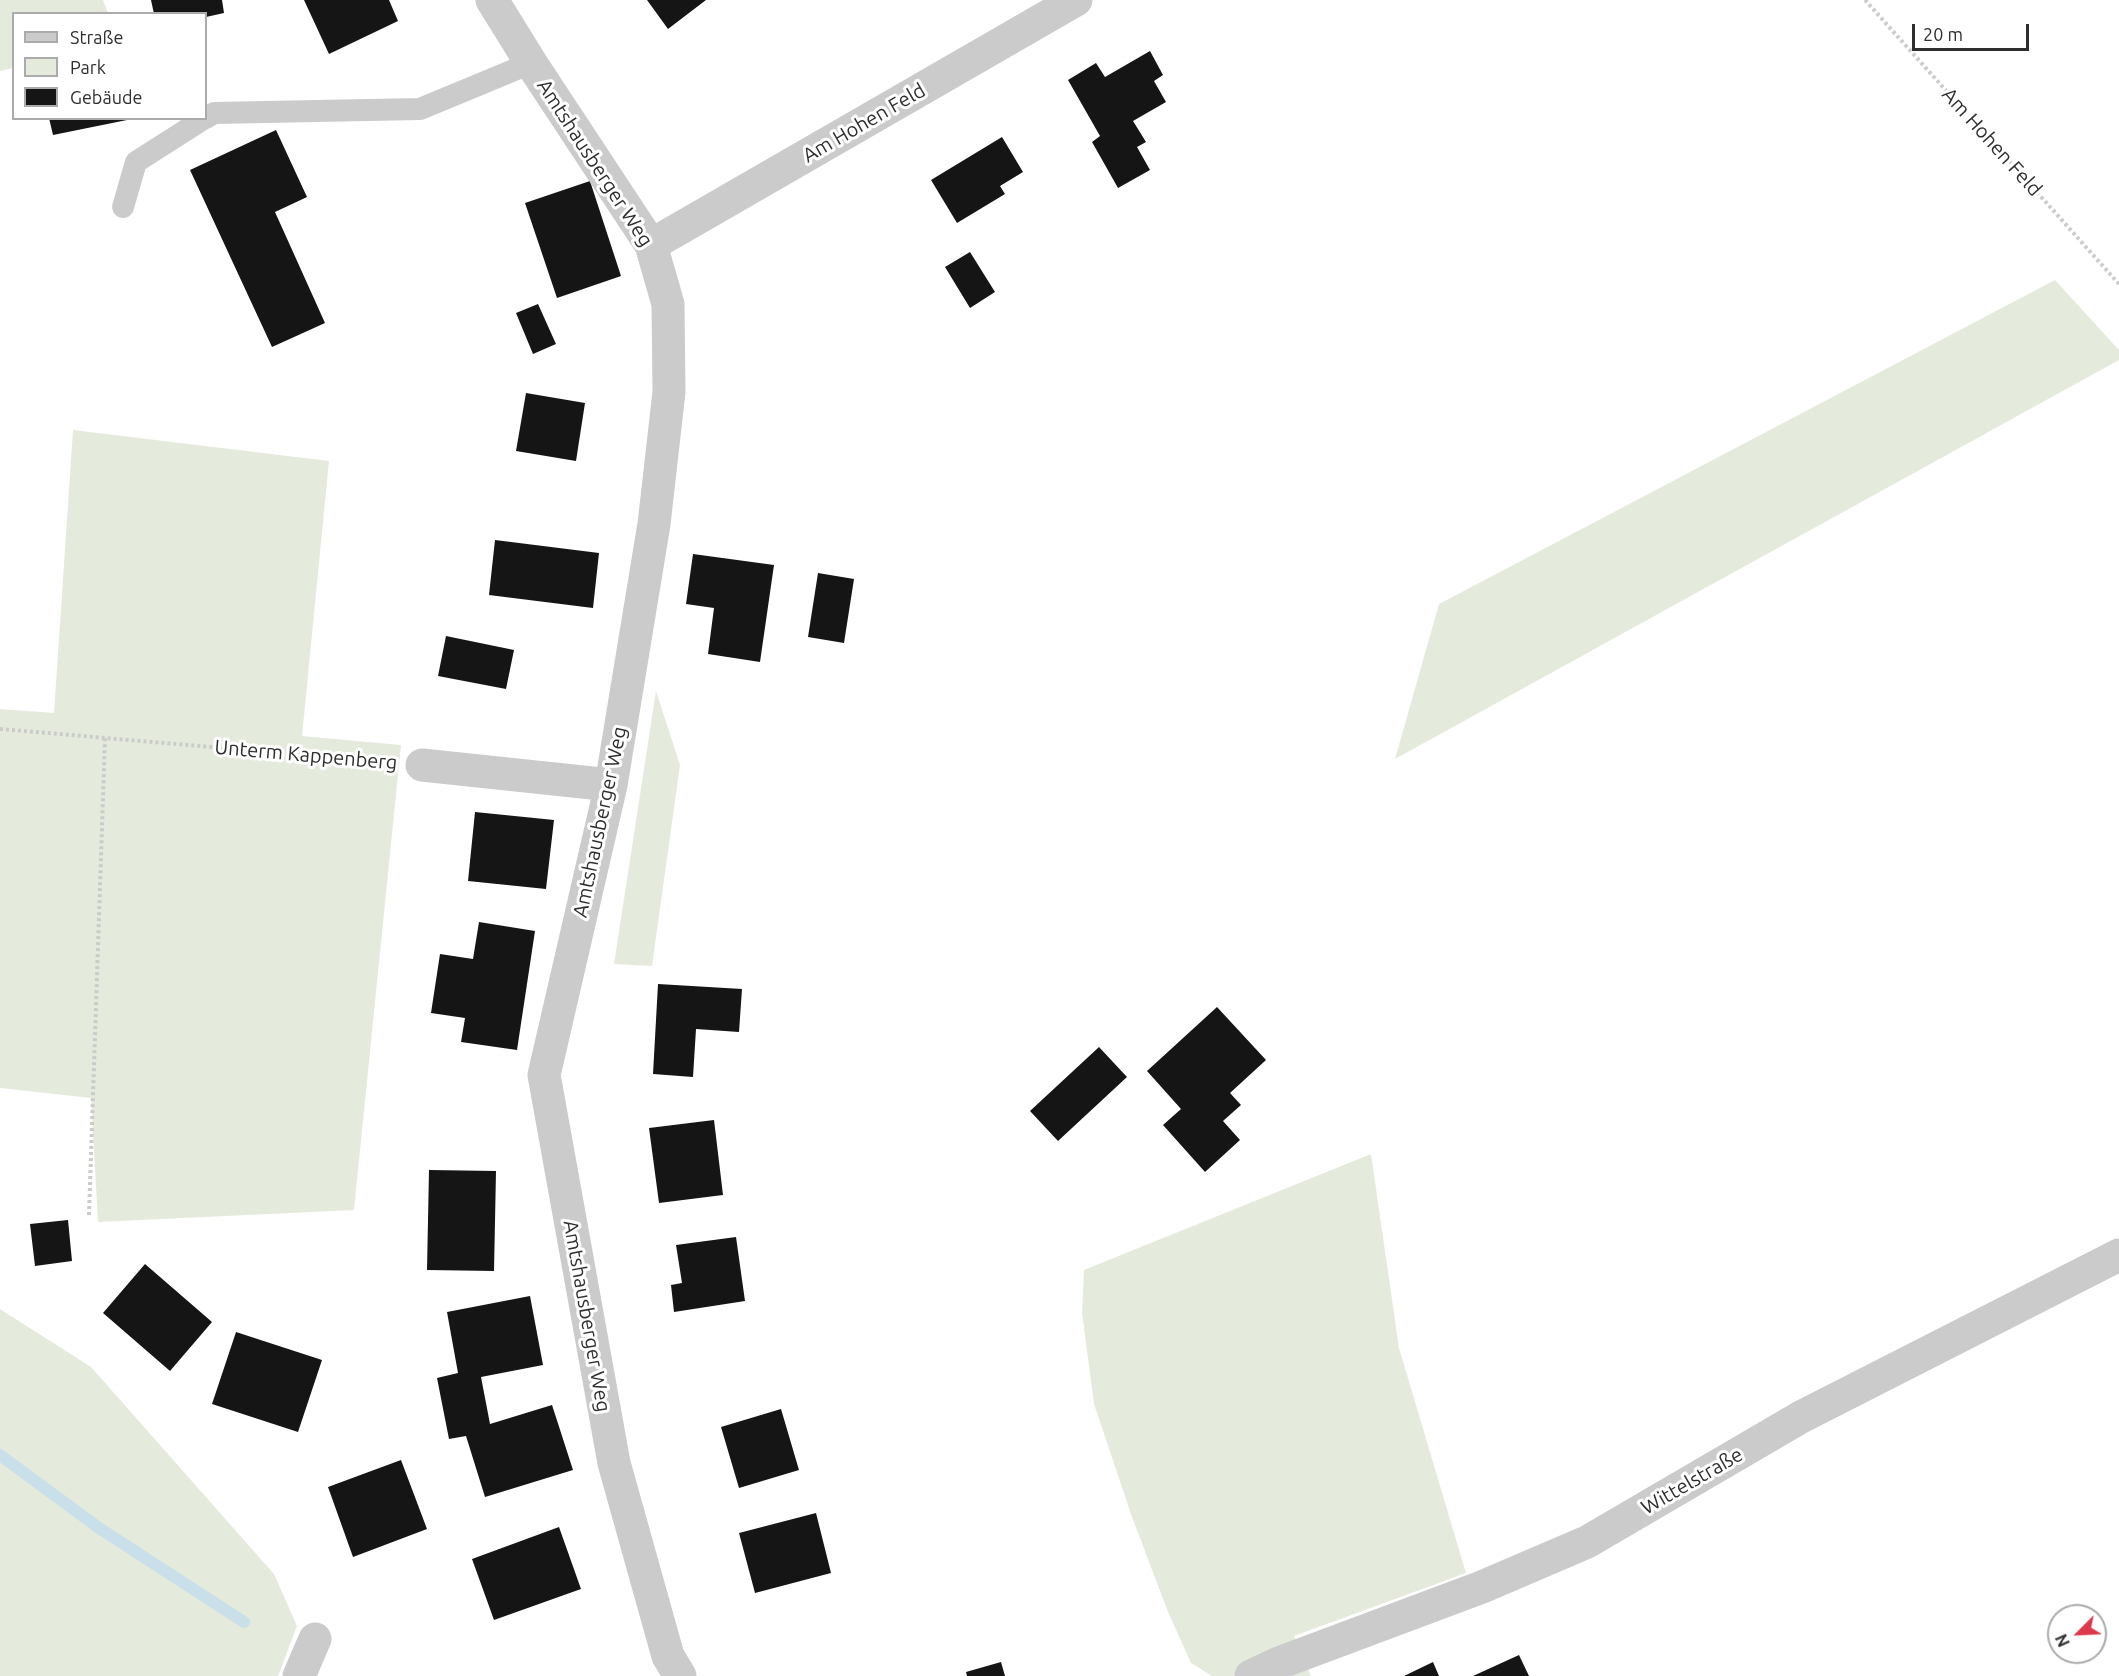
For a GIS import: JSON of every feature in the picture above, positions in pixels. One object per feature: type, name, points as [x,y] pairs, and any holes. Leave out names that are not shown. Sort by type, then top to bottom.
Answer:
[{"type":"street","name":"Amtshausberger Weg","points":[[492,0],[651,245],[668,304],[669,392],[654,524],[611,785],[544,1075],[614,1463],[668,1656],[680,1676]]},
{"type":"street","name":"Am Hohen Feld","points":[[651,245],[1076,0]]},
{"type":"street","name":"Unterm Kappenberg","points":[[422,765],[611,785]]},
{"type":"street","name":"Wittelstraße","points":[[1272,1672],[1587,1542],[1801,1417],[2119,1255]]},
{"type":"street","points":[[299,1676],[315,1639]]},
{"type":"lane","points":[[207,117],[214,113],[420,109],[531,63]]},
{"type":"lane","points":[[123,207],[136,162],[202,120]]},
{"type":"path","name":"Am Hohen Feld","points":[[1865,0],[2119,284]]},
{"type":"path","name":"Unterm Kappenberg","points":[[0,729],[422,765]]},
{"type":"path","points":[[89,1215],[105,738]]},
{"type":"green space","points":[[0,0],[103,0],[108,12],[12,12],[12,68],[0,71]]},
{"type":"green space","points":[[2055,280],[2119,350],[2119,360],[1395,759],[1439,604]]},
{"type":"green space","points":[[73,430],[329,461],[302,736],[401,745],[354,1210],[98,1222],[91,1098],[0,1088],[0,709],[54,713]]},
{"type":"green space","points":[[656,691],[680,765],[652,966],[614,964]]},
{"type":"green space","points":[[1371,1154],[1399,1348],[1466,1573],[1294,1636],[1311,1676],[1212,1676],[1191,1663],[1168,1612],[1132,1517],[1094,1404],[1082,1313],[1084,1270]]},
{"type":"green space","points":[[0,1309],[91,1367],[274,1574],[297,1626],[278,1676],[0,1676]]},
{"type":"building","points":[[151,0],[222,0],[224,13],[207,17],[207,12],[154,12]]},
{"type":"building","points":[[304,0],[389,0],[398,21],[329,54]]},
{"type":"building","points":[[647,0],[706,0],[668,29]]},
{"type":"building","points":[[1150,51],[1163,75],[1154,81],[1166,102],[1133,121],[1146,142],[1137,147],[1150,170],[1118,188],[1092,142],[1100,136],[1068,80],[1096,63],[1105,77]]},
{"type":"building","points":[[49,120],[127,120],[53,135]]},
{"type":"building","points":[[276,130],[307,197],[275,212],[325,323],[272,347],[190,170]]},
{"type":"building","points":[[1002,137],[1023,172],[1000,186],[1005,194],[957,223],[931,180]]},
{"type":"building","points":[[590,181],[621,276],[557,298],[525,203]]},
{"type":"building","points":[[970,252],[995,292],[970,308],[945,267]]},
{"type":"building","points":[[538,304],[556,344],[533,354],[516,313]]},
{"type":"building","points":[[526,393],[585,403],[576,461],[516,451]]},
{"type":"building","points":[[495,540],[599,553],[593,608],[489,595]]},
{"type":"building","points":[[693,554],[774,565],[760,662],[708,654],[714,608],[686,604]]},
{"type":"building","points":[[818,573],[854,579],[844,643],[808,637]]},
{"type":"building","points":[[446,636],[514,650],[506,689],[438,676]]},
{"type":"building","points":[[475,812],[554,820],[546,889],[468,881]]},
{"type":"building","points":[[479,922],[535,931],[517,1050],[461,1042],[465,1018],[431,1013],[440,954],[473,959]]},
{"type":"building","points":[[658,984],[742,989],[739,1032],[696,1029],[693,1077],[653,1074]]},
{"type":"building","points":[[1217,1007],[1266,1060],[1230,1093],[1241,1105],[1223,1121],[1240,1140],[1205,1172],[1163,1125],[1181,1109],[1147,1071]]},
{"type":"building","points":[[1099,1047],[1127,1077],[1058,1141],[1030,1111]]},
{"type":"building","points":[[714,1120],[723,1195],[659,1203],[649,1128]]},
{"type":"building","points":[[429,1170],[496,1171],[494,1271],[427,1270]]},
{"type":"building","points":[[68,1220],[72,1261],[35,1266],[30,1224]]},
{"type":"building","points":[[736,1237],[745,1301],[674,1312],[671,1285],[682,1283],[676,1245]]},
{"type":"building","points":[[145,1264],[212,1322],[170,1371],[103,1313]]},
{"type":"building","points":[[530,1296],[543,1365],[481,1377],[490,1424],[552,1405],[573,1470],[485,1497],[466,1436],[449,1439],[437,1378],[458,1373],[447,1312]]},
{"type":"building","points":[[236,1332],[322,1360],[298,1432],[212,1404]]},
{"type":"building","points":[[781,1409],[799,1470],[739,1488],[721,1427]]},
{"type":"building","points":[[401,1460],[427,1529],[353,1557],[328,1487]]},
{"type":"building","points":[[816,1513],[831,1573],[755,1593],[739,1533]]},
{"type":"building","points":[[559,1527],[581,1589],[494,1620],[472,1559]]},
{"type":"building","points":[[1519,1655],[1529,1676],[1473,1676]]},
{"type":"building","points":[[1001,1662],[1005,1676],[967,1676],[966,1672]]},
{"type":"building","points":[[1433,1662],[1439,1676],[1404,1676]]},
{"type":"waterway","points":[[0,1455],[99,1528],[244,1622]]}]
